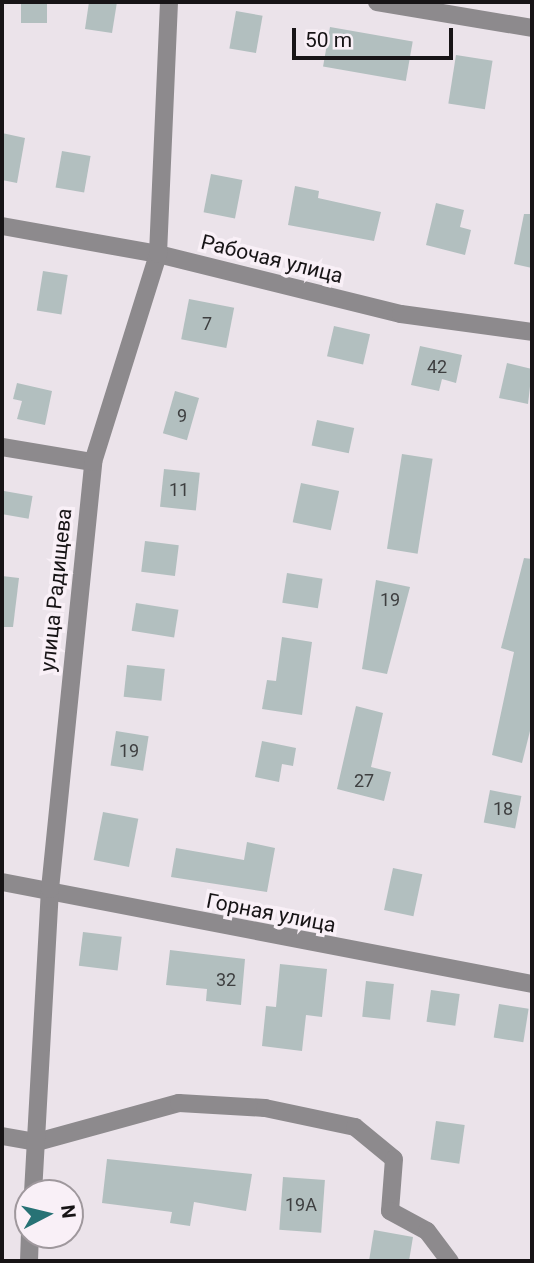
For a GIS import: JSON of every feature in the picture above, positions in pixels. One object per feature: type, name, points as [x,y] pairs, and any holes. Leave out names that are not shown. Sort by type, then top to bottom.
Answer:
[{"type":"street","name":"улица Радищева","points":[[34,1179],[50,889],[93,463],[158,254],[170,2]]},
{"type":"street","points":[[377,2],[532,28]]},
{"type":"street","name":"Рабочая улица","points":[[2,226],[158,254],[401,314],[532,331]]},
{"type":"street","points":[[2,447],[93,463]]},
{"type":"street","name":"Горная улица","points":[[2,881],[532,984]]},
{"type":"street","points":[[2,1136],[37,1142],[178,1103],[265,1108],[355,1127],[394,1159],[390,1211],[427,1231],[450,1261]]},
{"type":"building","points":[[21,2],[47,2],[47,23],[21,23]]},
{"type":"building","points":[[89,2],[117,2],[112,33],[85,29]]},
{"type":"building","points":[[236,11],[263,16],[256,53],[229,48]]},
{"type":"building","points":[[330,27],[413,42],[406,81],[323,66]]},
{"type":"building","points":[[456,55],[493,61],[485,109],[448,103]]},
{"type":"building","points":[[2,133],[25,138],[17,183],[2,180]]},
{"type":"building","points":[[62,151],[91,156],[84,192],[56,187]]},
{"type":"building","points":[[211,174],[242,180],[235,218],[204,212]]},
{"type":"building","points":[[295,186],[319,191],[318,198],[381,212],[374,241],[288,225]]},
{"type":"building","points":[[436,203],[464,210],[460,227],[471,230],[465,255],[426,245]]},
{"type":"building","points":[[524,214],[532,214],[532,268],[514,264]]},
{"type":"building","points":[[43,271],[68,275],[61,314],[37,311]]},
{"type":"building","points":[[189,299],[234,308],[226,348],[181,339]]},
{"type":"building","points":[[334,326],[370,334],[363,365],[327,356]]},
{"type":"building","points":[[420,346],[462,355],[456,383],[442,379],[439,391],[411,385]]},
{"type":"building","points":[[507,363],[532,369],[528,404],[499,398]]},
{"type":"building","points":[[17,383],[52,391],[45,425],[17,419],[22,401],[13,399]]},
{"type":"building","points":[[175,391],[199,398],[187,440],[163,433]]},
{"type":"building","points":[[317,420],[354,428],[349,453],[312,445]]},
{"type":"building","points":[[402,454],[433,459],[418,554],[387,549]]},
{"type":"building","points":[[164,469],[200,473],[196,511],[160,507]]},
{"type":"building","points":[[301,483],[339,491],[331,530],[293,522]]},
{"type":"building","points":[[4,491],[33,496],[29,519],[2,514]]},
{"type":"building","points":[[145,541],[179,545],[175,576],[141,572]]},
{"type":"building","points":[[524,558],[532,559],[532,723],[522,763],[492,755],[514,652],[501,648]]},
{"type":"building","points":[[287,573],[323,579],[318,608],[282,603]]},
{"type":"building","points":[[2,576],[19,578],[13,627],[2,627]]},
{"type":"building","points":[[376,580],[410,587],[387,674],[362,669]]},
{"type":"building","points":[[136,603],[178,610],[174,637],[132,631]]},
{"type":"building","points":[[282,637],[312,642],[302,715],[262,709],[267,680],[276,681]]},
{"type":"building","points":[[127,665],[165,669],[161,701],[124,697]]},
{"type":"building","points":[[356,706],[383,713],[371,767],[391,772],[384,801],[337,789]]},
{"type":"building","points":[[116,731],[149,736],[143,771],[111,766]]},
{"type":"building","points":[[262,741],[296,748],[293,766],[282,764],[279,782],[255,777]]},
{"type":"building","points":[[490,790],[521,796],[515,828],[484,822]]},
{"type":"building","points":[[103,812],[138,819],[129,867],[94,860]]},
{"type":"building","points":[[247,842],[275,848],[267,892],[171,877],[176,848],[244,860]]},
{"type":"building","points":[[393,868],[422,874],[413,916],[384,910]]},
{"type":"building","points":[[83,932],[122,937],[118,970],[79,966]]},
{"type":"building","points":[[170,950],[245,959],[241,1005],[206,1001],[207,989],[166,985]]},
{"type":"building","points":[[280,964],[327,969],[322,1017],[306,1015],[302,1051],[262,1046],[266,1006],[276,1007]]},
{"type":"building","points":[[366,981],[394,984],[390,1020],[362,1017]]},
{"type":"building","points":[[431,990],[460,994],[455,1026],[427,1022]]},
{"type":"building","points":[[499,1004],[529,1009],[523,1042],[494,1038]]},
{"type":"building","points":[[436,1121],[465,1125],[459,1164],[431,1160]]},
{"type":"building","points":[[107,1159],[252,1174],[246,1211],[194,1202],[190,1226],[170,1223],[172,1212],[102,1203]]},
{"type":"building","points":[[283,1177],[325,1180],[321,1233],[279,1230]]},
{"type":"building","points":[[374,1230],[413,1237],[409,1261],[369,1261]]}]
